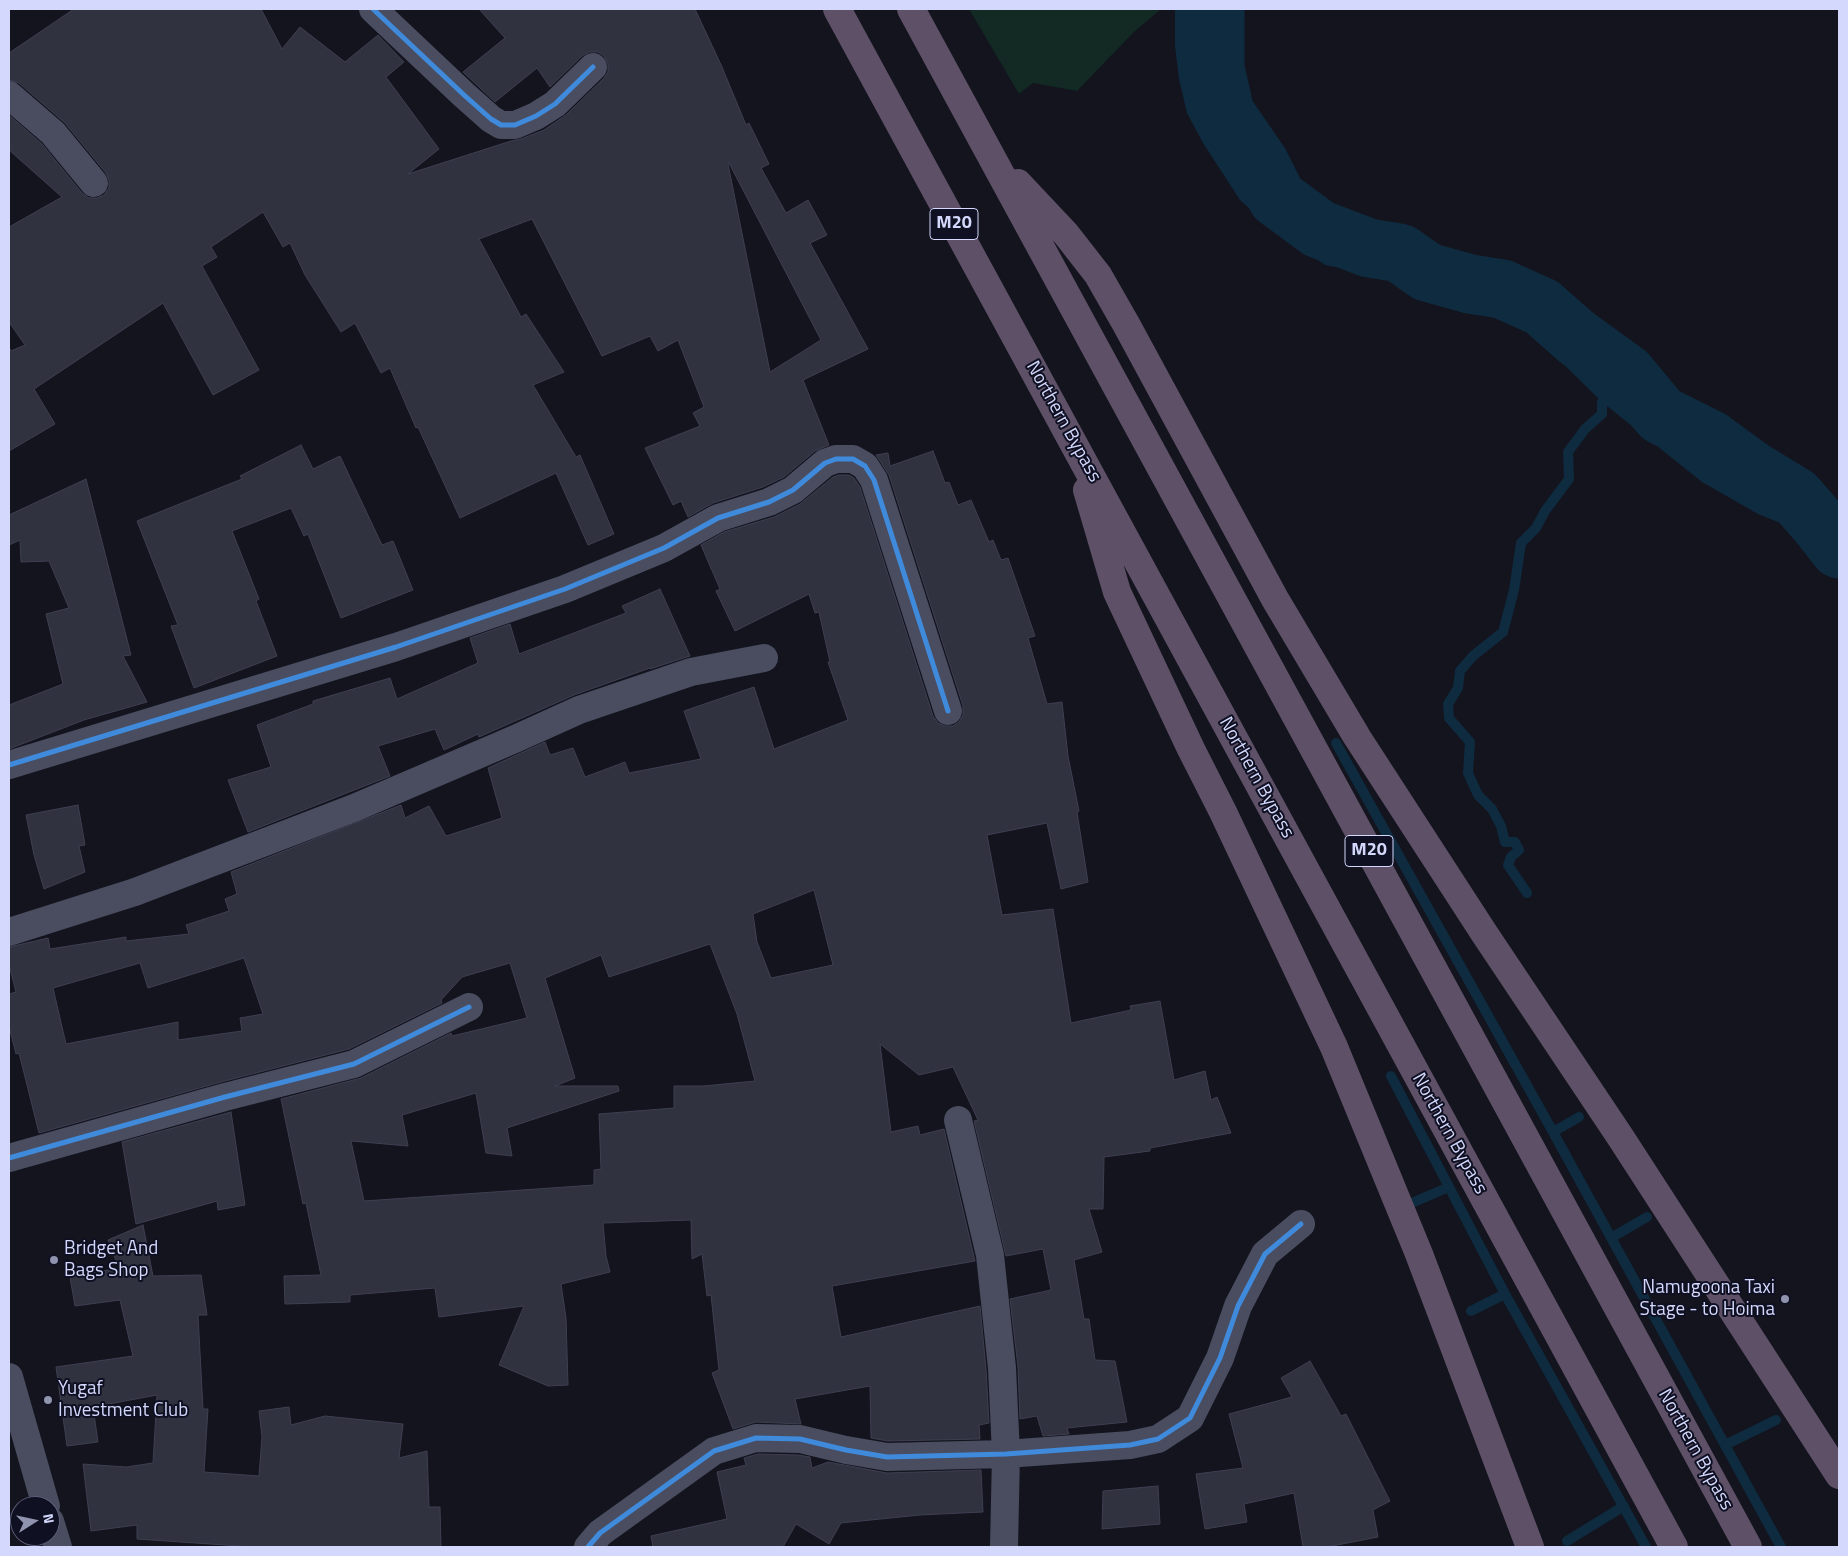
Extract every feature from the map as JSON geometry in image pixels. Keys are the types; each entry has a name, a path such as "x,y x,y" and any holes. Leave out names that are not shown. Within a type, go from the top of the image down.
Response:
{"highway":[{"name":"Northern Bypass","path":"837,9 1674,1547"},
{"name":"Northern Bypass","path":"911,9 1748,1547"},
{"path":"991,155 1066,234 1098,275 1275,598 1357,737 1484,933 1621,1138 1839,1475"},
{"path":"1072,438 1117,592 1334,1048 1419,1254 1530,1547"}],"street":[{"path":"373,9 464,95 491,119 501,125 515,124 536,116 555,104 593,67"},
{"path":"9,94 53,132 94,183"},
{"path":"9,765 396,647 565,589 664,548 718,518 769,502 793,490 825,463 836,459 853,459 864,466 874,480 948,711"},
{"path":"9,932 135,892 327,818 506,743 579,710 690,672 764,658"},
{"path":"9,1158 225,1097 354,1064 470,1007"},
{"path":"958,1120 990,1255 1002,1368 1006,1454 1004,1547"},
{"path":"588,1547 600,1533 714,1452 756,1438 800,1439 887,1457 1006,1454 1130,1445 1158,1439 1190,1418 1220,1358 1238,1306 1265,1254 1302,1224"},
{"path":"9,1377 43,1496"}],"green space":[{"path":"969,9 1161,9 1133,33 1077,91 1033,83 1019,94"}],"water":[{"path":"1175,9 1211,9 1203,31 1199,68 1207,81 1209,100 1217,127 1264,194 1298,218 1324,231 1362,235 1390,253 1452,275 1536,317 1574,344 1617,381 1637,403 1672,413 1691,439 1765,492 1783,512 1811,519 1829,530 1837,546 1758,514 1702,482 1602,402 1543,344 1518,323 1474,304 1427,296 1386,277 1325,265 1277,233 1240,200 1203,143 1187,113 1179,79 1175,46"}],"building":[{"path":"74,9 261,9 282,49 300,27 345,62 378,35 404,62 386,77 439,149 408,174 544,130 566,115 608,72 608,64 604,56 598,52 589,52 582,56 550,87 537,68 495,102 463,72 505,38 479,9 695,9 746,125 749,123 769,164 761,168 786,213 808,200 827,235 810,243 868,349 803,380 829,445 815,451 784,477 763,487 713,503 688,517 681,501 673,505 645,448 700,426 693,413 704,407 678,340 658,351 650,336 602,356 532,219 479,239 521,317 526,314 564,372 533,385 576,457 580,455 614,534 588,545 556,473 460,518 418,427 416,428 390,368 381,373 355,323 341,332 305,275 290,243 283,247 263,212 211,247 217,257 202,266 259,370 213,395 163,303 34,389 55,424 9,451 9,347 11,351 25,345 9,322 9,227 62,197 9,150 9,115 42,144 82,193 89,198 97,198 104,195 109,188 109,180 106,173 65,123 19,83 9,80 9,53","holes":["729,163 821,340 770,372"]},
{"path":"301,445 313,469 340,456 382,545 393,541 413,590 341,618 308,534 304,536 291,508 232,531 259,599 256,601 277,656 194,688 171,626 178,625 137,521 242,479 240,476"},
{"path":"933,451 945,483 949,482 958,505 971,500 989,542 993,540 1001,560 1008,558 1035,636 1028,638 1047,704 1062,702 1068,756 1079,811 1077,812 1088,882 1061,889 1047,823 987,835 1002,915 1053,909 1071,1023 1131,1010 1130,1006 1160,1001 1174,1080 1205,1071 1211,1100 1217,1097 1231,1133 1150,1148 1150,1151 1104,1157 1103,1209 1089,1209 1102,1252 1074,1260 1084,1319 1089,1319 1095,1360 1115,1361 1127,1422 1067,1428 1069,1434 1043,1436 1037,1416 1020,1419 1018,1367 1010,1299 1051,1290 1043,1249 1006,1256 974,1121 978,1120 953,1067 919,1075 880,1044 891,1132 918,1126 920,1135 944,1129 975,1261 832,1286 841,1337 980,1306 989,1423 979,1425 980,1439 888,1441 871,1438 870,1386 795,1399 801,1424 756,1422 733,1429 712,1373 719,1370 711,1295 707,1296 702,1254 692,1259 691,1220 603,1223 606,1256 610,1272 561,1284 566,1318 568,1385 548,1386 499,1365 524,1306 439,1317 435,1288 350,1295 350,1302 285,1304 284,1276 321,1275 306,1203 303,1204 281,1099 361,1078 451,1033 452,1036 527,1018 510,963 462,977 441,1000 442,1003 349,1049 221,1082 39,1133 19,1053 16,1054 9,1026 9,994 16,992 9,965 9,947 48,938 50,949 126,937 126,941 189,934 186,925 229,911 225,899 237,894 231,872 401,805 405,818 429,806 446,836 502,818 488,768 545,742 550,755 573,748 585,777 625,762 629,773 701,759 684,711 754,687 774,749 848,720 828,662 830,662 819,612 815,613 809,594 735,631 716,591 720,589 701,545 724,532 774,517 800,504 833,477 849,475 854,478 860,487 933,716 938,723 945,726 953,726 959,722 963,715 963,706 889,475 876,455 888,453 890,466","holes":["814,890 833,965 771,978 757,942 753,914","710,944 737,1014 755,1081 704,1086 674,1086 674,1108 599,1114 601,1169 594,1170 594,1185 364,1201 351,1141 408,1146 402,1115 476,1093 486,1153 512,1156 507,1128 619,1091 618,1086 555,1086 575,1078 545,978 601,955 609,977","244,958 263,1014 240,1018 242,1031 178,1040 178,1022 66,1044 53,988 140,963 148,988"]},
{"path":"86,479 131,655 123,656 147,702 84,720 9,749 9,705 63,684 46,614 69,608 49,561 21,562 20,540 9,545 9,515"},
{"path":"660,589 690,656 574,695 479,737 478,734 444,750 435,729 378,746 390,776 248,832 228,780 271,767 257,725 313,704 313,701 390,678 397,699 478,663 470,638 510,624 519,654 626,613 622,606"},
{"path":"78,805 85,845 79,846 85,872 44,889 34,855 26,815"},
{"path":"231,1112 245,1205 218,1210 217,1201 136,1224 122,1142"},
{"path":"143,1225 153,1276 201,1275 207,1315 198,1315 203,1409 208,1409 204,1472 259,1476 262,1437 259,1411 289,1407 291,1425 325,1416 403,1424 399,1458 427,1451 429,1507 440,1507 441,1547 254,1547 137,1539 137,1525 91,1531 83,1464 126,1467 153,1463 157,1395 93,1407 98,1442 67,1446 56,1367 133,1356 120,1300 75,1306 70,1277 119,1268 108,1240"},
{"path":"1310,1361 1341,1416 1346,1414 1390,1501 1373,1510 1378,1537 1327,1547 1303,1547 1294,1493 1244,1504 1247,1522 1205,1529 1196,1474 1243,1468 1229,1414 1292,1397 1281,1378"},
{"path":"758,1454 810,1457 812,1468 828,1462 887,1473 981,1470 983,1512 920,1515 841,1523 829,1544 796,1524 783,1547 653,1547 651,1536 727,1519 717,1472 746,1465 744,1458"},
{"path":"1158,1486 1160,1524 1102,1529 1103,1491"}],"waterway":[{"path":"1215,9 1215,68 1225,113 1260,164 1277,198 1319,229 1369,248 1400,253 1427,272 1470,284 1502,289 1542,307 1576,337 1627,374 1661,415 1711,440 1752,470 1796,497 1839,549"},
{"path":"1527,893 1508,865 1511,857 1519,850 1515,842 1505,842 1501,826 1492,809 1478,795 1468,773 1470,742 1449,718 1448,704 1458,688 1460,671 1473,656 1503,632 1514,590 1521,543 1536,528 1545,511 1569,479 1568,452 1585,429 1602,414 1602,402 1627,374"},
{"path":"1336,743 1781,1547"},
{"path":"1391,1076 1505,1294 1646,1547"},
{"path":"1553,1132 1579,1117"},
{"path":"1414,1202 1449,1187"},
{"path":"1611,1238 1647,1217"},
{"path":"1471,1311 1505,1294"},
{"path":"1725,1445 1776,1420"},
{"path":"1567,1541 1624,1506"}],"cycle path":[{"path":"373,9 464,95 491,119 501,125 515,125 536,116 555,104 593,67"},
{"path":"9,765 396,647 565,589 664,548 718,518 769,502 793,490 825,463 836,459 853,459 865,466 874,480 948,711"},
{"path":"9,1158 225,1097 354,1064 469,1007"},
{"path":"588,1547 600,1533 714,1451 756,1438 800,1439 887,1457 1006,1454 1130,1445 1158,1439 1190,1418 1220,1358 1238,1306 1265,1254 1301,1224"}],"place":[{"name":"Bridget And Bags Shop","path":"54,1260"},
{"name":"Namugoona Taxi Stage - to Hoima","path":"1785,1299"},
{"name":"Yugaf Investment Club","path":"48,1400"}]}
